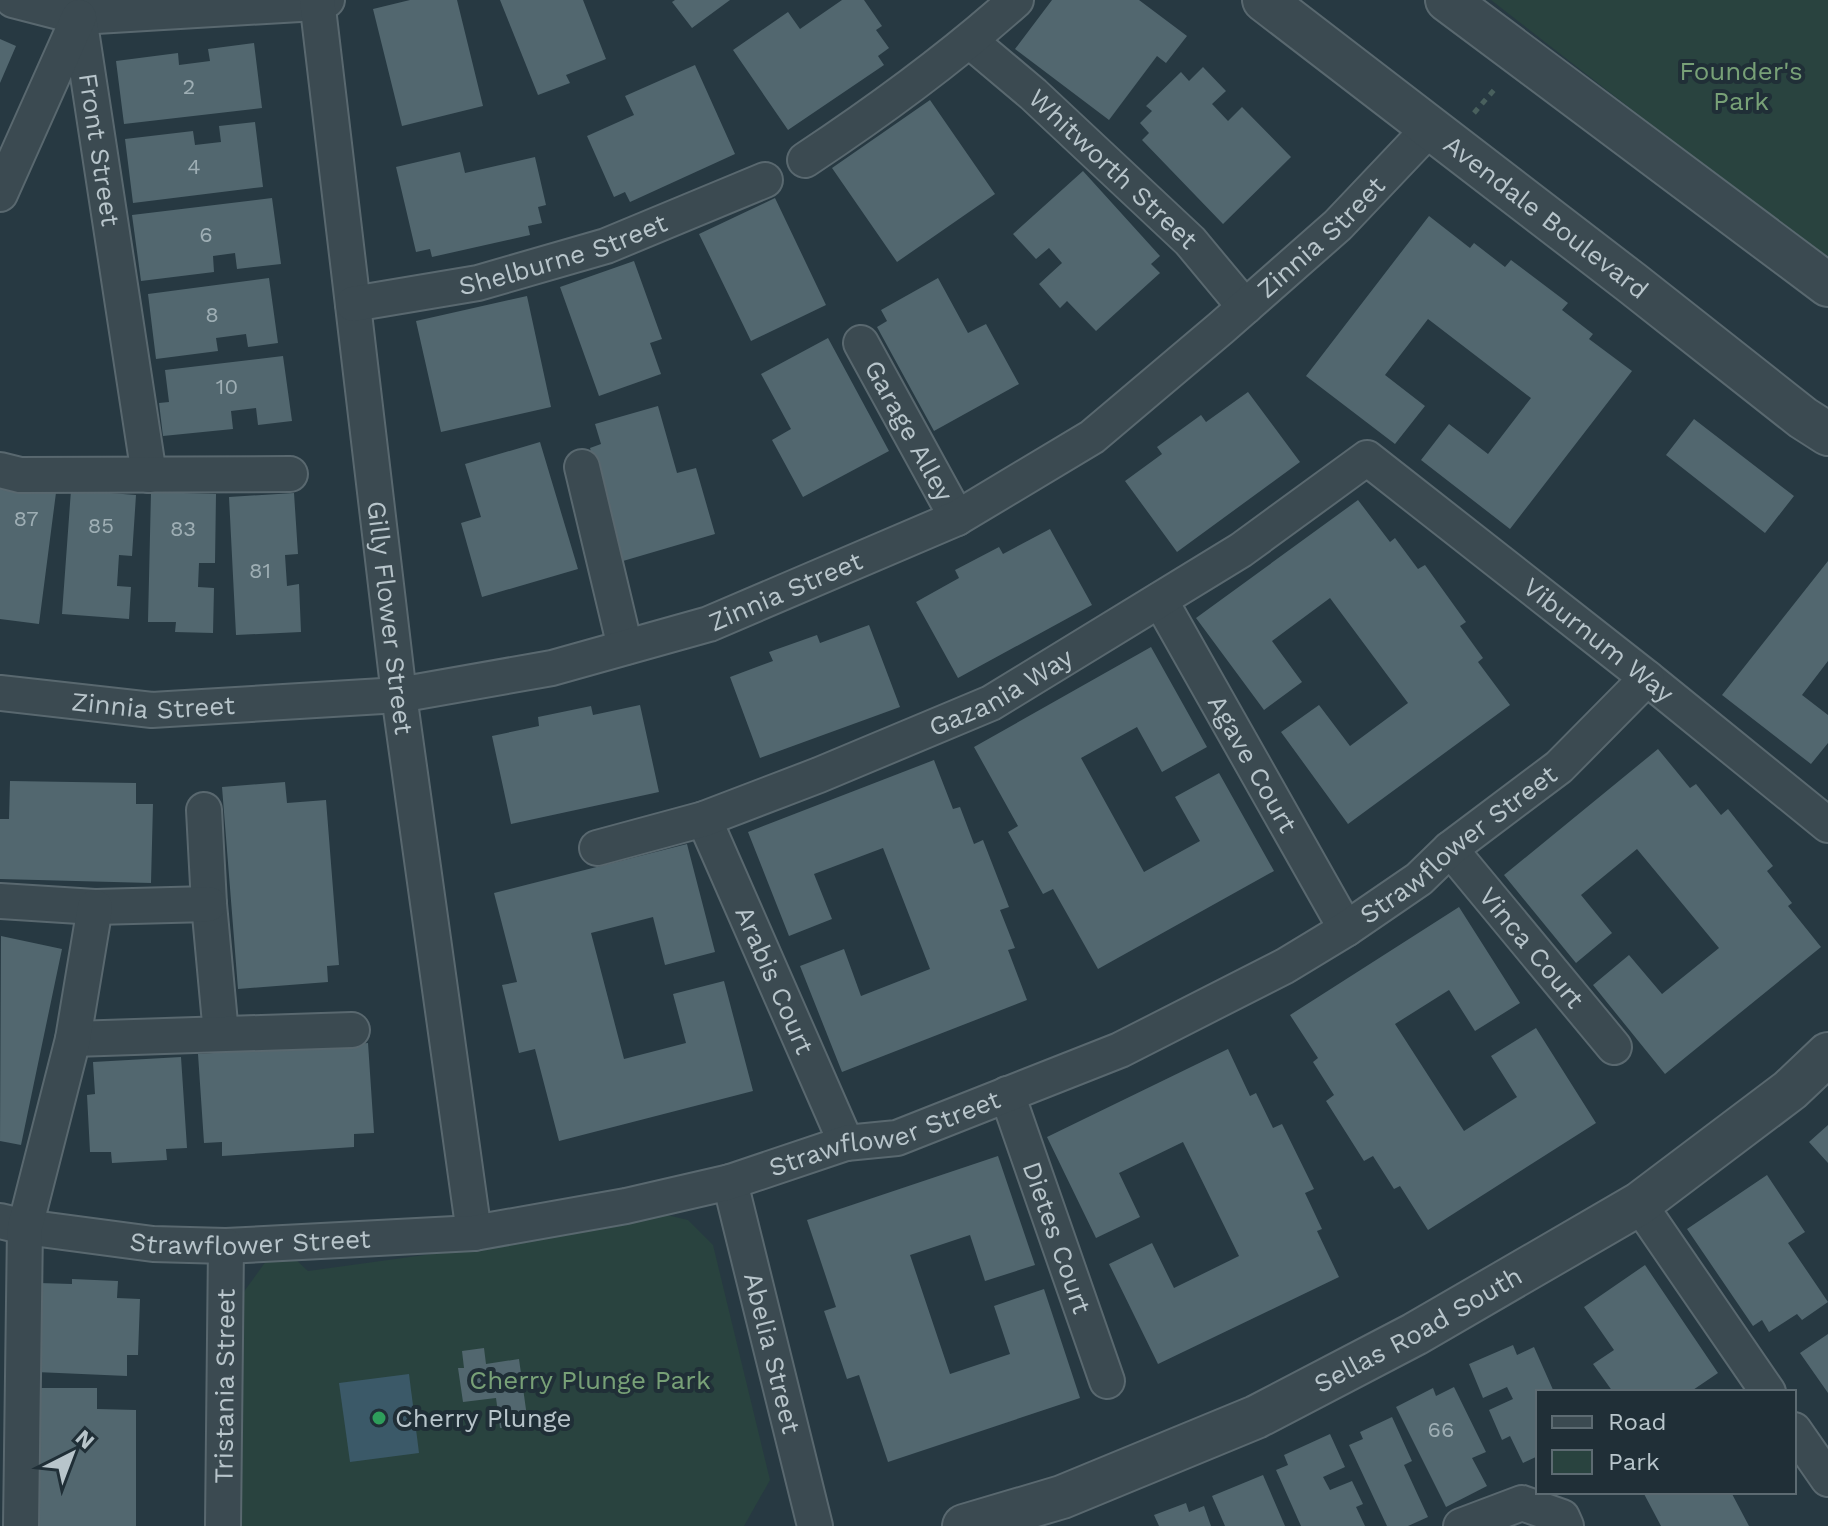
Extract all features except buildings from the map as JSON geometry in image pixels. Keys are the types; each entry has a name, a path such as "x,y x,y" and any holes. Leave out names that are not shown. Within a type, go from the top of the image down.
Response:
{"street":[{"path":"13,0 79,17 320,1"},
{"path":"805,160 869,117 970,41 1016,0"},
{"name":"Avendale Boulevard","path":"1264,0 1449,124 1632,283 1803,418 1828,434"},
{"path":"1447,0 1828,285"},
{"name":"Gilly Flower Street","path":"320,1 399,695 474,1233"},
{"name":"Front Street","path":"0,194 79,17"},
{"name":"Front Street","path":"79,17 149,475"},
{"name":"Whitworth Street","path":"970,41 1033,94 1190,241 1245,307"},
{"name":"Zinnia Street","path":"0,693 152,710 399,695 552,668 709,624 957,518 1092,437 1245,307 1449,124"},
{"name":"Shelburne Street","path":"353,304 478,283 606,246 765,180"},
{"name":"Garage Alley","path":"861,343 957,518"},
{"name":"Gazania Way","path":"597,848 704,819 991,703 1241,550 1367,458"},
{"name":"Viburnum Way","path":"1367,458 1828,825"},
{"path":"582,467 625,647"},
{"path":"0,470 20,475 290,474"},
{"name":"Agave Court","path":"1160,600 1346,929"},
{"name":"Strawflower Street","path":"13,1224 153,1244 226,1246 474,1233 626,1206 730,1182 846,1143 897,1138 1120,1050 1285,966 1346,929 1419,879 1450,849 1559,767 1647,678"},
{"path":"204,810 221,1034"},
{"name":"Arabis Court","path":"704,819 846,1143"},
{"name":"Vinca Court","path":"1450,849 1614,1047"},
{"path":"0,901 95,907 209,904"},
{"path":"21,1526 11,1434 13,1224 73,1039 95,907"},
{"path":"73,1039 352,1030"},
{"name":"Sellas Road South","path":"964,1526 1062,1497 1256,1417 1415,1334 1639,1204 1790,1090 1828,1054"},
{"name":"Dietes Court","path":"1007,1094 1107,1381"},
{"name":"Abelia Street","path":"730,1182 815,1526"},
{"path":"1639,1204 1767,1390"},
{"name":"Tristania Street","path":"223,1526 226,1246"},
{"path":"1796,1433 1828,1479"},
{"path":"1461,1526 1522,1503 1562,1517 1566,1526"}],"path":[{"path":"1449,124 1494,90 1495,77"}],"green space":[{"name":"Founder's Park","path":"1491,0 1828,0 1828,262"},
{"name":"Cherry Plunge Park","path":"654,1212 688,1220 713,1245 770,1480 744,1526 240,1526 243,1293 269,1257 293,1257 308,1271 626,1225"}],"water":[{"name":"Cherry Plunge","path":"409,1374 419,1453 350,1462 339,1383"}],"place":[{"name":"Cherry Plunge","path":"379,1418"}]}
